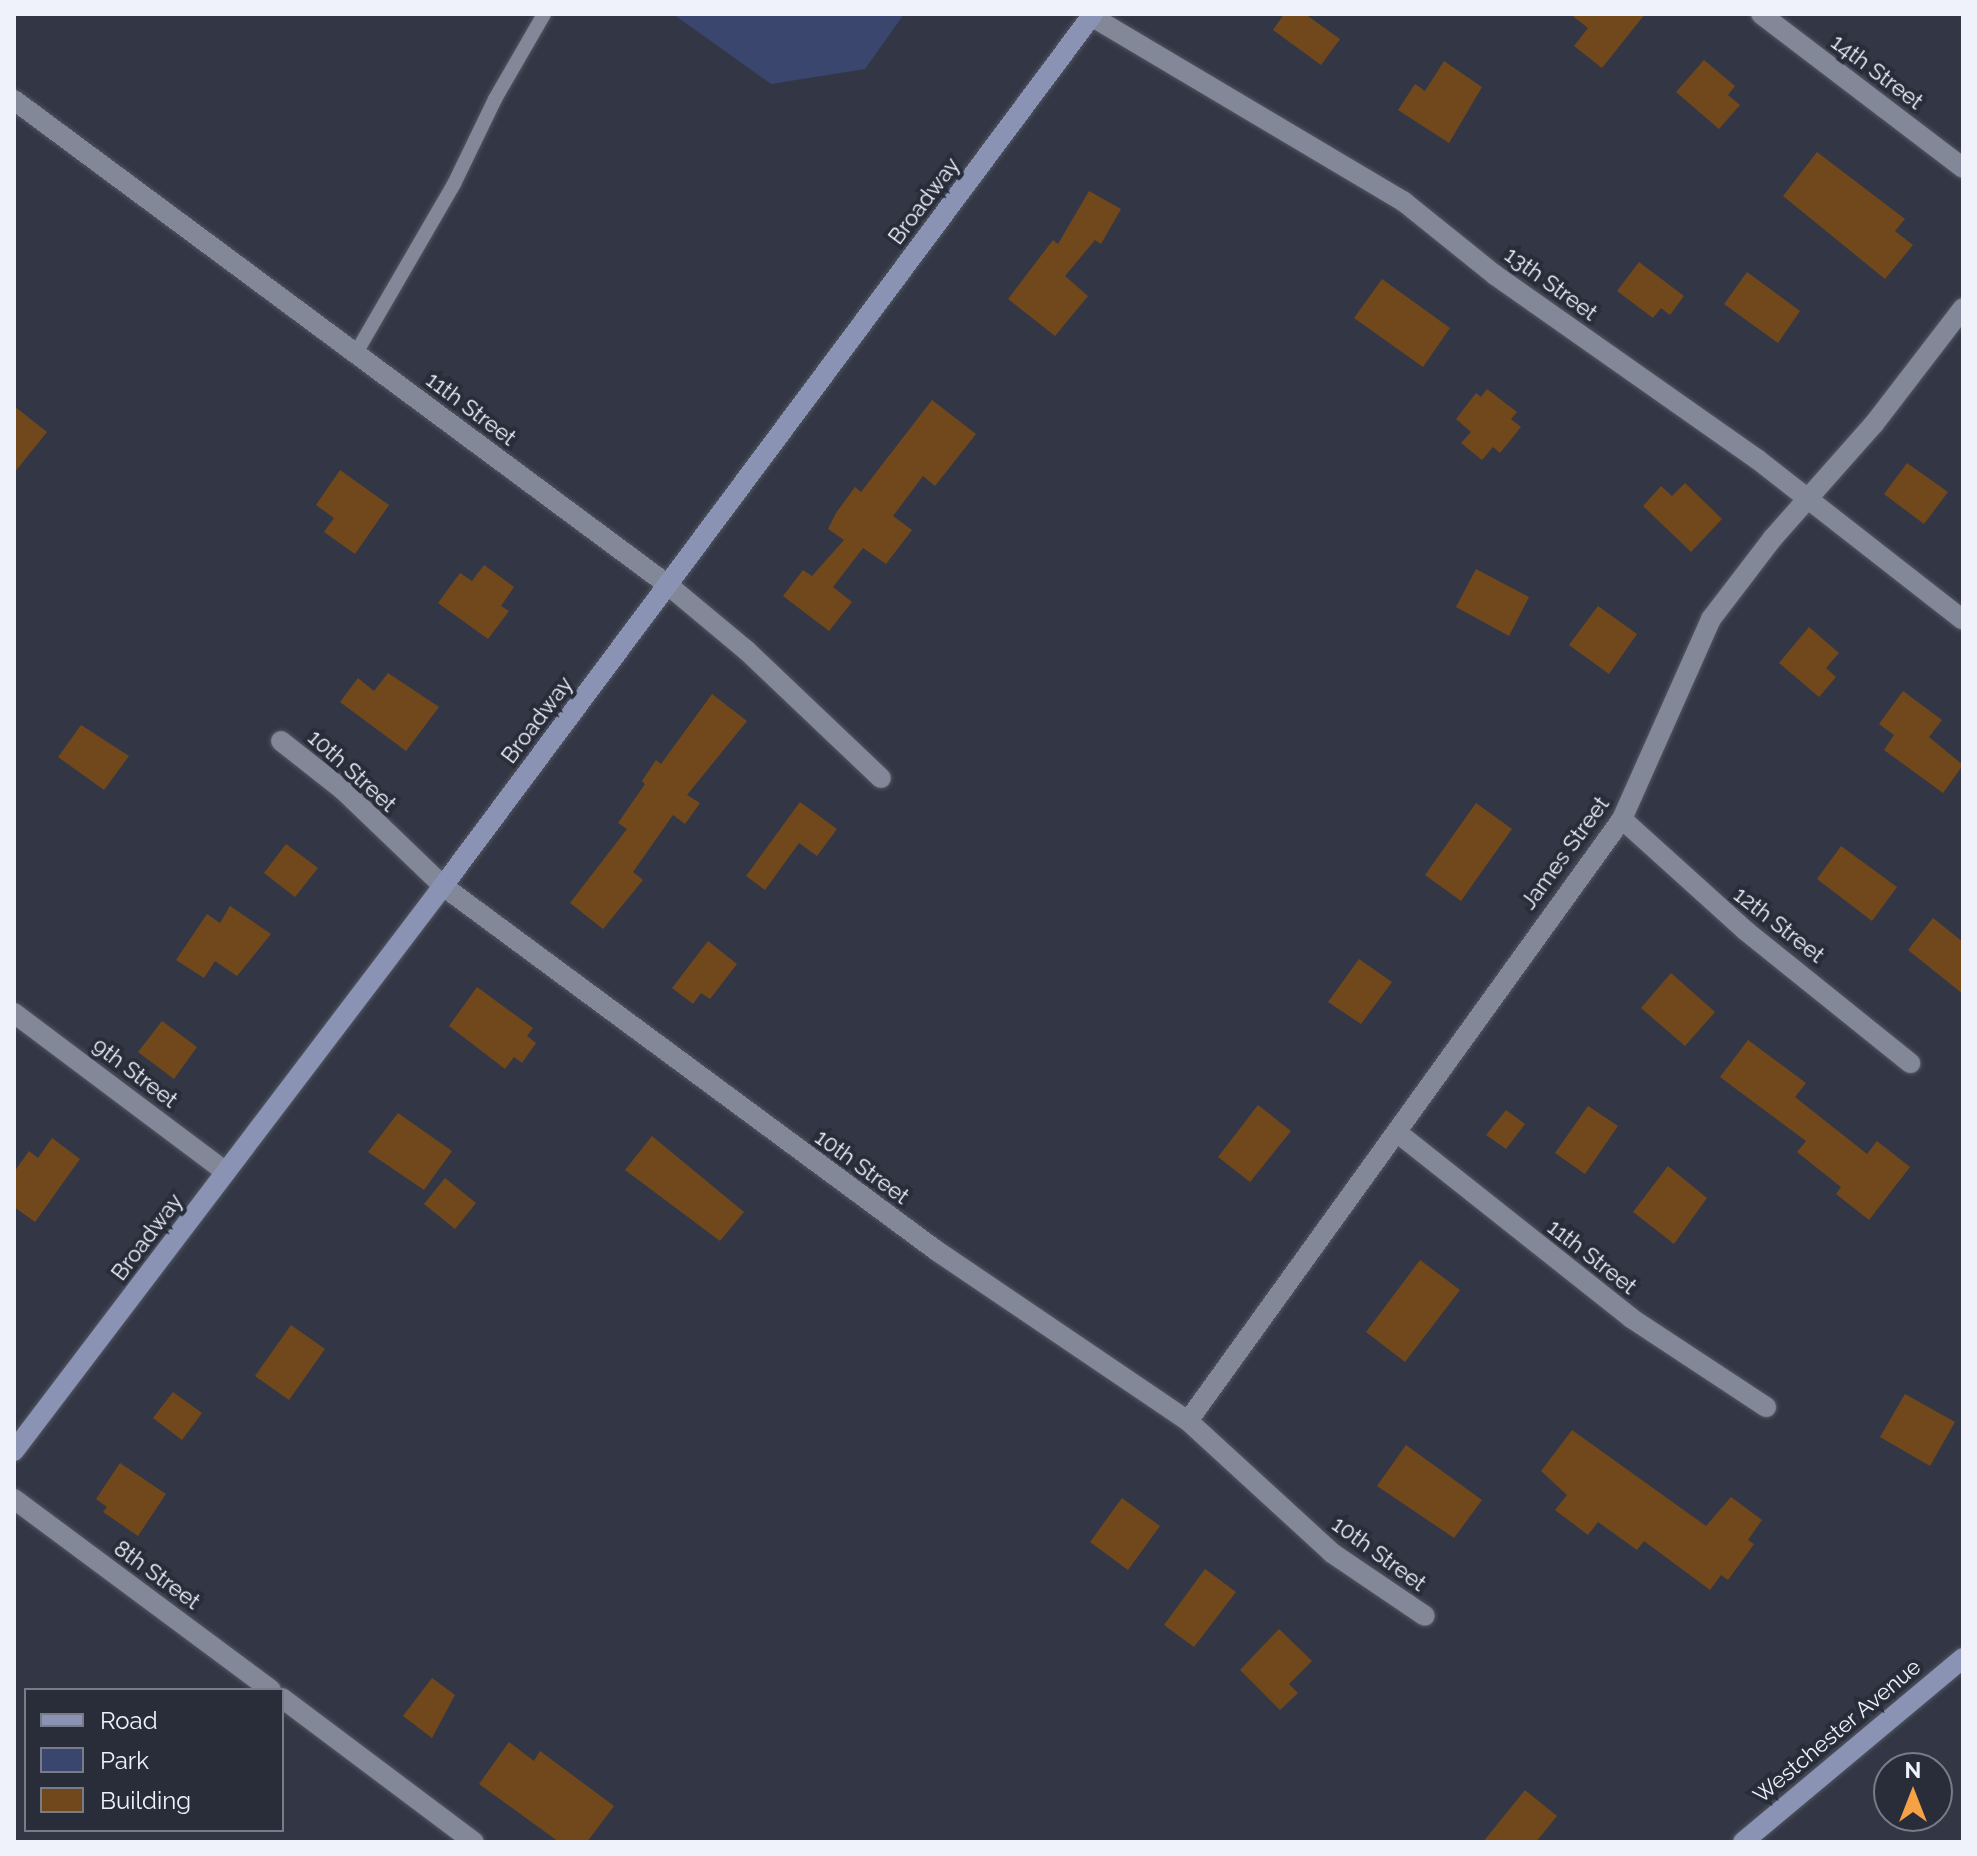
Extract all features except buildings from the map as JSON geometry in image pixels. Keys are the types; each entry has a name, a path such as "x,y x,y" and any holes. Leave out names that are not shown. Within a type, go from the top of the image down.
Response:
{"street":[{"name":"14th Street","path":"1761,14 1963,168"},
{"name":"13th Street","path":"1092,15 1403,201 1495,275 1807,498 1963,620"},
{"name":"Broadway","path":"14,1451 443,886 1092,15"},
{"name":"11th Street","path":"14,100 668,585 758,661 881,778"},
{"name":"James Street","path":"1188,1421 1622,819 1711,619 1807,498 1854,449 1963,308"},
{"name":"10th Street","path":"281,741 343,790 443,886 901,1224 1188,1421 1332,1553 1425,1616"},
{"name":"12th Street","path":"1622,819 1735,923 1910,1063"},
{"name":"9th Street","path":"14,1013 226,1172"},
{"name":"11th Street","path":"1398,1133 1631,1318 1766,1407"},
{"name":"8th Street","path":"14,1499 268,1688"},
{"name":"Westchester Avenue","path":"1743,1842 1963,1658"},
{"path":"284,1700 474,1842"}],"lane":[{"path":"356,353 454,184 495,99 544,14"}],"green space":[{"path":"673,14 904,14 865,69 771,84"}]}
